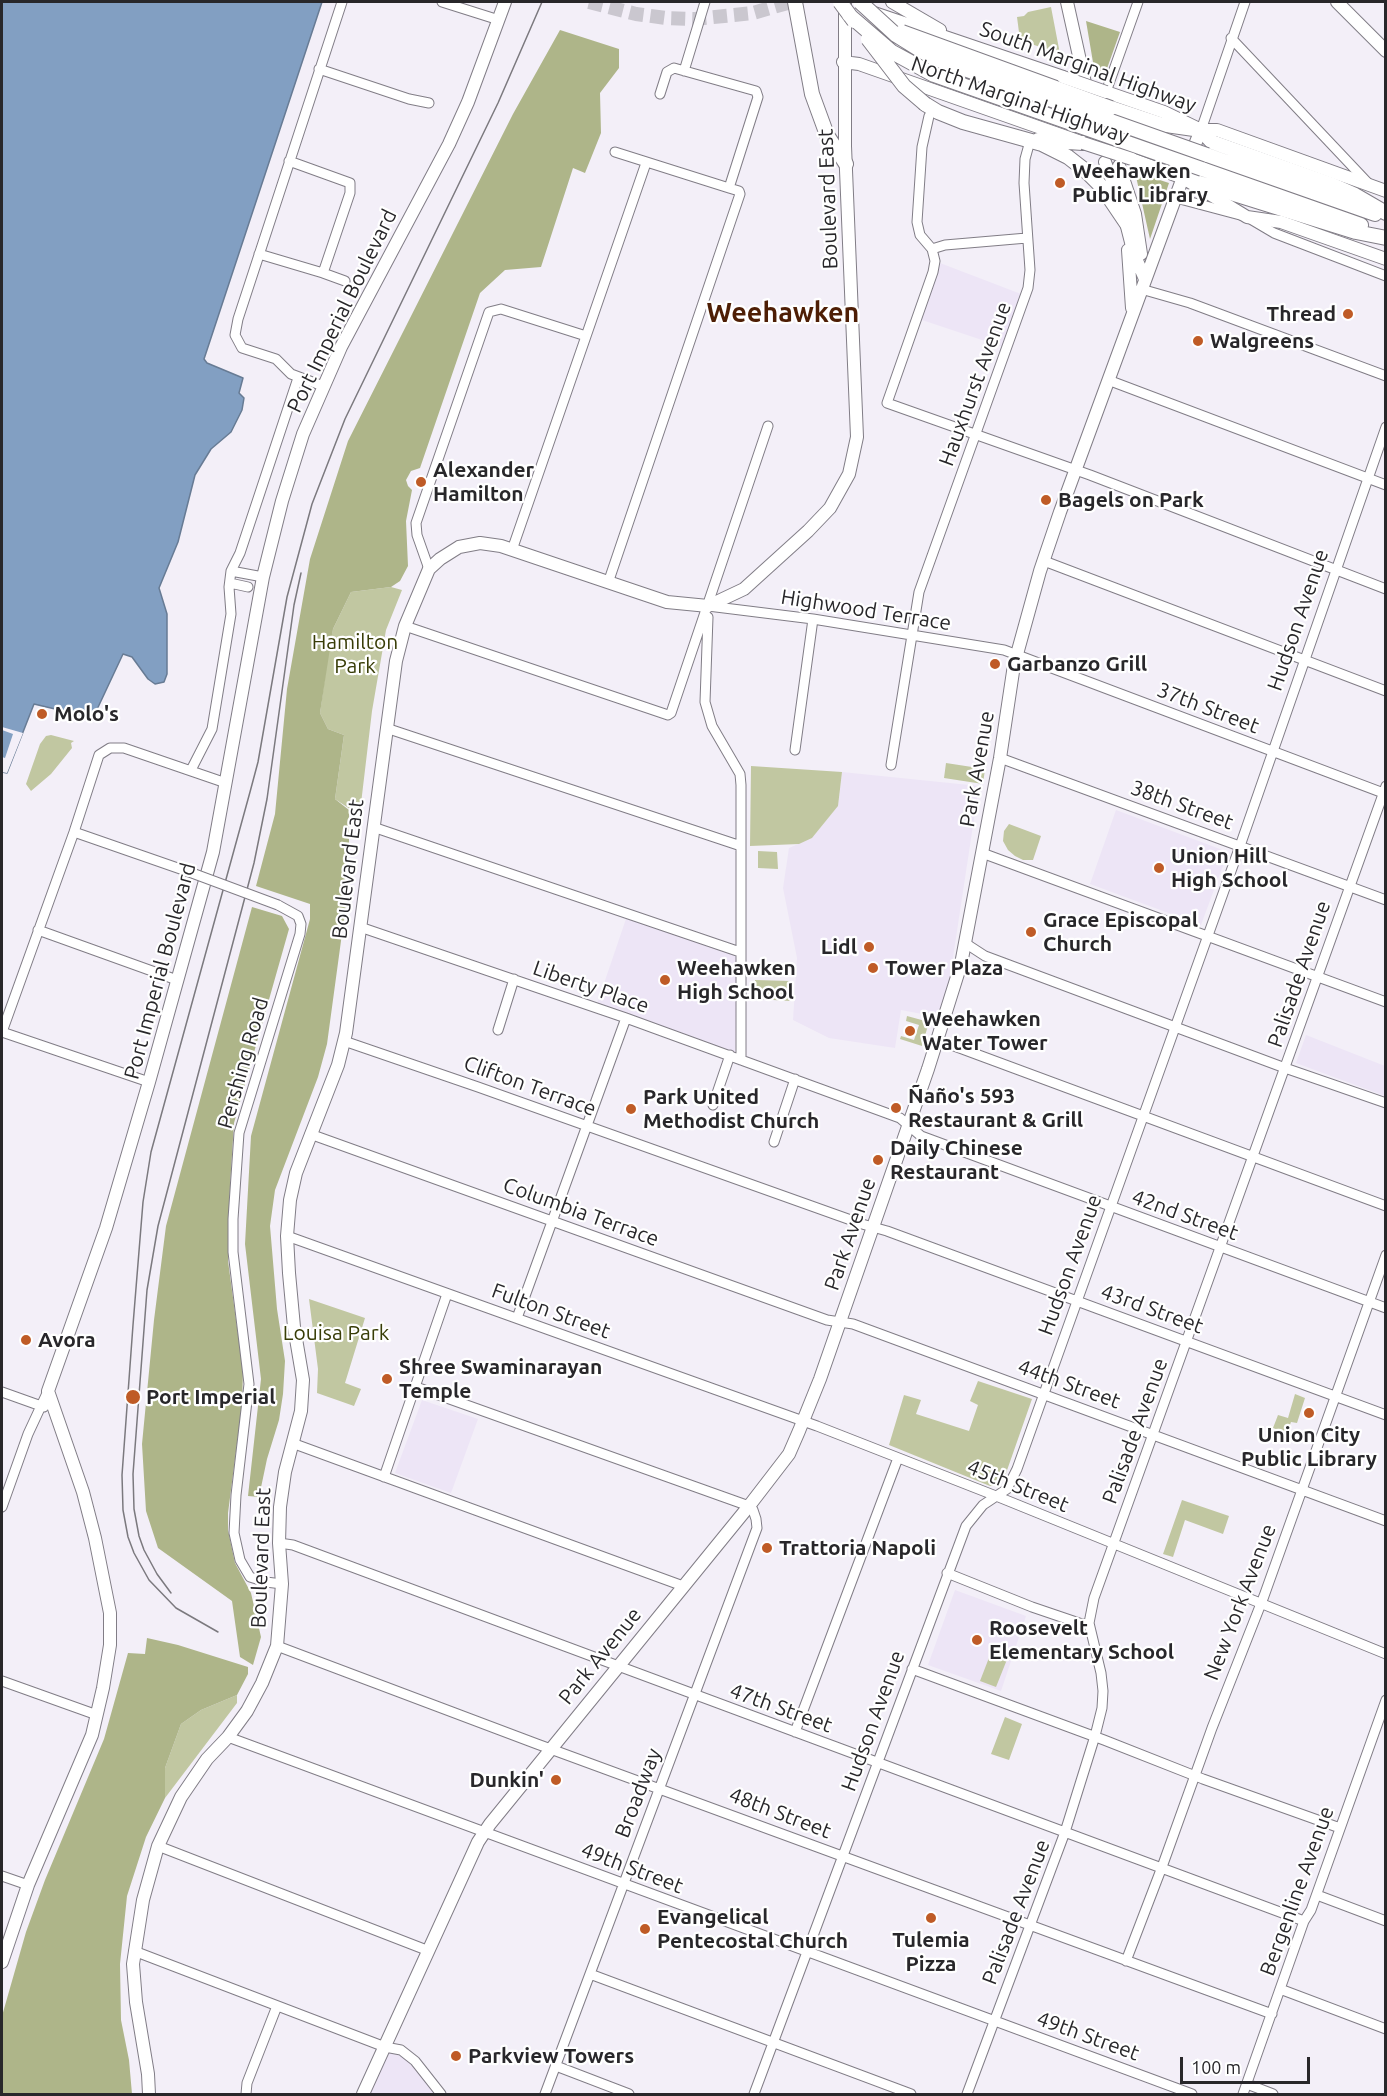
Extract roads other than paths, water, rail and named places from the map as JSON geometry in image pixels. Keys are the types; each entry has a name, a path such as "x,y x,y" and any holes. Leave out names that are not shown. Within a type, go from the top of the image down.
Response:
{"highway":[{"path":"795,2 812,94 827,135 846,164"},
{"path":"860,2 877,20 904,42 943,62 1386,215"},
{"path":"845,5 899,80 927,110 1063,153 1080,165 1102,187 1127,224"},
{"path":"845,5 892,52 933,75 1386,233"},
{"path":"877,20 922,41 1330,184 1355,195 1386,215"},
{"path":"1030,141 1053,140 1083,143"},
{"path":"1184,173 1324,223 1386,238"}],"main road":[{"name":"Port Imperial Boulevard","path":"48,1390 103,1239 213,852 263,577 282,501 303,434 341,347 449,144 468,102 505,2"},
{"path":"892,2 959,41"},
{"path":"1066,2 1080,69 1098,124"},
{"path":"1337,2 1386,51"},
{"name":"Boulevard East","path":"708,606 744,589 820,520 838,496 853,461 857,437 843,62 845,5"},
{"name":"South Marginal Highway","path":"845,5 959,41 1164,112 1198,136 1217,130 1386,191"},
{"name":"North Marginal Highway","path":"843,62 859,64 1083,143 1184,173 1247,217"},
{"path":"1105,162 1127,224 1143,284"},
{"path":"1119,166 1137,223 1143,284"},
{"name":"Park Avenue","path":"363,2094 478,1842 550,1748 789,1454 840,1322 938,1040 961,964 1017,654 1029,609 1060,512 1184,173"},
{"path":"1247,217 1281,222 1386,259"},
{"path":"1127,224 1132,312"},
{"path":"429,569 440,559 459,548 480,543 512,550 667,602 708,606"},
{"name":"Boulevard East","path":"149,2094 133,1964 143,1900 158,1846 181,1797 207,1759 228,1737 247,1711 262,1683 277,1646 282,1584 279,1543 282,1496 292,1443 301,1411 303,1380 294,1327 287,1236 290,1200 296,1173 338,1065 344,1041 396,661 405,626 429,569"},
{"path":"2,1962 28,1885 92,1736 110,1645 110,1613 95,1538 83,1492 48,1390"}],"street":[{"path":"323,386 291,374 276,359 242,348 235,335 237,319 342,2"},
{"path":"442,2 499,20"},
{"path":"684,71 705,2"},
{"path":"1106,92 1138,2"},
{"path":"1198,136 1245,2"},
{"path":"1231,38 1370,185"},
{"path":"660,94 669,69 674,68 756,91 758,97 729,188"},
{"path":"319,69 409,99 429,103"},
{"path":"927,110 917,222 920,235 932,249 935,261 887,403 1076,471 1386,589"},
{"name":"Hauxhurst Avenue","path":"891,765 920,592 1027,294 1030,270 1024,183 1030,141"},
{"path":"608,583 740,194 739,191 615,152"},
{"path":"289,161 350,183 350,193 323,273"},
{"path":"512,550 646,163"},
{"path":"1176,198 1247,217 1274,233 1386,276"},
{"path":"932,249 945,245 1027,238"},
{"path":"259,254 345,281"},
{"path":"1143,284 1386,376"},
{"path":"429,569 417,535 416,522 489,312 501,309 586,336"},
{"path":"191,770 212,729 231,614 231,571 240,553 298,378"},
{"path":"1108,380 1386,485"},
{"path":"405,626 668,715 671,713 768,426"},
{"name":"Hudson Avenue","path":"754,2094 966,1526 983,1505 1007,1490 1017,1468 1240,846 1386,426"},
{"path":"1044,561 1386,691"},
{"path":"231,571 263,577"},
{"path":"230,583 248,587"},
{"path":"708,606 705,702 712,726 740,774 741,785 741,1060"},
{"name":"Highwood Terrace","path":"708,606 813,619 1017,654"},
{"path":"795,750 813,619"},
{"name":"37th Street","path":"1017,654 1272,752 1385,791"},
{"path":"386,728 741,846"},
{"path":"149,1082 2,1032 74,832 99,755 110,747 124,748 226,783"},
{"name":"38th Street","path":"1000,758 1386,900"},
{"name":"Palisade Avenue","path":"967,2094 1065,1832 1095,1737 1102,1708 1102,1691 1101,1673 1089,1623 1094,1598 1385,791"},
{"path":"373,827 740,952"},
{"name":"Pershing Road","path":"74,832 278,905 298,916 302,924 239,1133 233,1219 233,1252 249,1384 236,1495 234,1533 240,1560 250,1577 282,1584"},
{"path":"982,853 1386,1002"},
{"name":"Liberty Place","path":"360,927 730,1055 900,1118 908,1126"},
{"path":"38,930 177,980"},
{"path":"964,943 985,956 1285,1068 1386,1102"},
{"path":"498,1030 514,979"},
{"path":"517,1318 626,1018"},
{"path":"938,1040 1386,1206"},
{"name":"Clifton Terrace","path":"344,1041 873,1226"},
{"path":"713,1105 730,1055"},
{"path":"774,1142 795,1079"},
{"name":"42nd Street","path":"908,1126 921,1136 1386,1308"},
{"name":"Columbia Terrace","path":"310,1134 827,1320 840,1322"},
{"name":"43rd Street","path":"873,1226 1386,1414"},
{"name":"Fulton Street","path":"287,1236 803,1421"},
{"name":"New York Avenue","path":"1126,1961 1261,1602 1386,1255"},
{"path":"384,1477 447,1294"},
{"name":"44th Street","path":"840,1322 853,1324 1386,1521"},
{"path":"416,1387 749,1506"},
{"path":"2,1507 28,1434 48,1390"},
{"path":"2,1392 54,1411"},
{"name":"45th Street","path":"803,1421 996,1496 1386,1654"},
{"path":"292,1443 682,1586"},
{"path":"795,1732 898,1458"},
{"name":"Broadway","path":"545,2094 757,1528 755,1514 749,1506"},
{"name":"47th Street","path":"279,1543 304,1549 1304,1921"},
{"path":"947,1573 1062,1617 1082,1624 1089,1623"},
{"name":"48th Street","path":"277,1646 1272,2014"},
{"path":"912,1669 1340,1828"},
{"path":"2,1681 97,1715"},
{"name":"Bergenline Avenue","path":"1243,2094 1386,1700"},
{"name":"49th Street","path":"228,1737 1192,2094"},
{"path":"158,1846 429,1950"},
{"path":"2,1876 28,1885"},
{"path":"1317,1895 1386,1921"},
{"path":"134,1951 386,2047 401,2050 415,2061 441,2094"},
{"path":"590,1974 911,2094"},
{"path":"1280,1989 1386,2029"},
{"path":"246,2094 247,2083 277,2006"},
{"path":"556,2066 629,2094"},
{"path":"1247,2084 1273,2094"}],"water":[{"path":"2,2 322,2 204,359 207,363 243,378 239,393 244,398 242,410 231,432 211,449 195,475 178,542 159,588 167,614 167,674 164,682 155,684 148,679 132,657 123,654 93,718 34,704 7,773 2,772"}],"tunnel":[{"path":"589,2 636,14 695,19 753,13 791,2"}],"tram line":[{"path":"218,1632 176,1608 149,1580 128,1537 123,1510 122,1475 133,1325 143,1202 151,1152 258,762 287,597 312,504 345,419 498,103 542,2"},
{"path":"171,1593 144,1550 134,1509 133,1474 147,1290 158,1226 254,863 267,799 294,605 301,573"}],"place":[{"name":"Weehawken Public Library","path":"1060,183"},
{"name":"Thread","path":"1348,314"},
{"name":"Walgreens","path":"1198,341"},
{"name":"Alexander Hamilton","path":"421,482"},
{"name":"Bagels on Park","path":"1046,500"},
{"name":"Garbanzo Grill","path":"995,664"},
{"name":"Molo's","path":"42,714"},
{"name":"Union Hill High School","path":"1159,868"},
{"name":"Grace Episcopal Church","path":"1031,932"},
{"name":"Lidl","path":"869,947"},
{"name":"Tower Plaza","path":"873,968"},
{"name":"Weehawken High School","path":"665,980"},
{"name":"Weehawken Water Tower","path":"910,1031"},
{"name":"Ñaño's 593 Restaurant & Grill","path":"896,1108"},
{"name":"Park United Methodist Church","path":"631,1109"},
{"name":"Daily Chinese Restaurant","path":"878,1160"},
{"name":"Avora","path":"26,1340"},
{"name":"Shree Swaminarayan Temple","path":"387,1379"},
{"name":"Port Imperial","path":"133,1397"},
{"name":"Union City Public Library","path":"1309,1413"},
{"name":"Trattoria Napoli","path":"767,1548"},
{"name":"Roosevelt Elementary School","path":"977,1640"},
{"name":"Dunkin'","path":"556,1780"},
{"name":"Tulemia Pizza","path":"931,1918"},
{"name":"Evangelical Pentecostal Church","path":"645,1929"},
{"name":"Parkview Towers","path":"456,2056"}],"district":[{"name":"Weehawken","path":"783,313"}],"park label":[{"name":"Hamilton Park","path":"355,654"},
{"name":"Louisa Park","path":"336,1333"}]}
